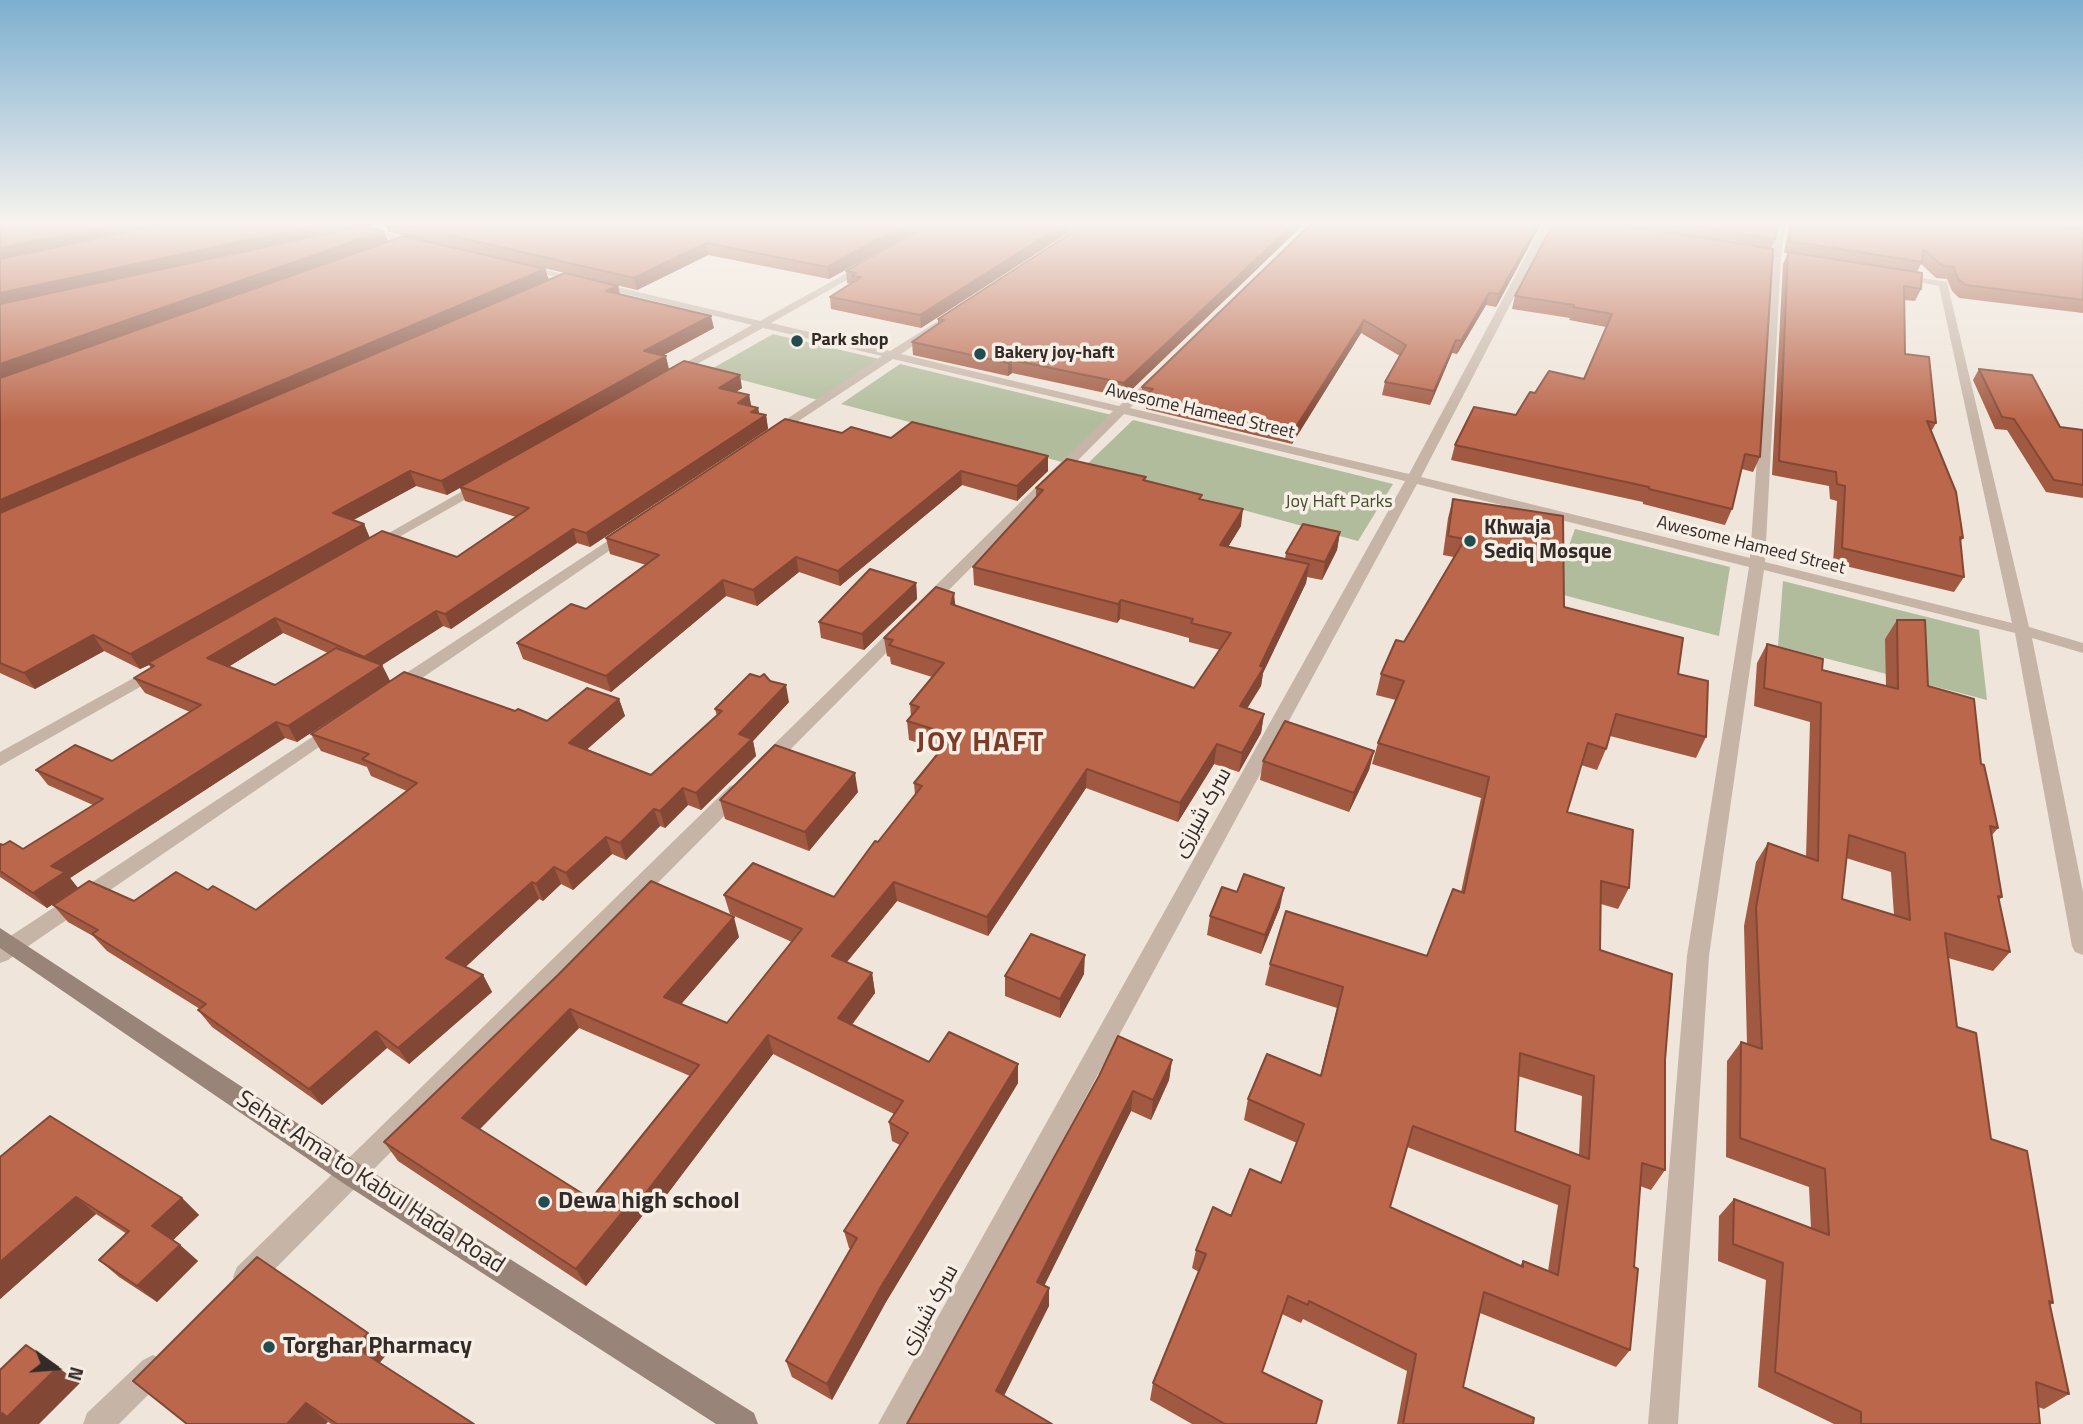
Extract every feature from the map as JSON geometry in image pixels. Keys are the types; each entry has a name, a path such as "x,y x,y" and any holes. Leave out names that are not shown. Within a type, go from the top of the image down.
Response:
{"main road":[{"name":"Sehat Ama to Kabul Hada Road","path":"4,945 352,1174 743,1424"}],"street":[{"name":"Awesome Hameed Street","path":"611,288 1413,479 2022,630 2083,648"},
{"path":"663,380 825,288"},
{"name":"سرک شیرزی","path":"893,1424 1413,479 1514,288"},
{"path":"1663,1424 1698,956 1757,566 1774,288"},
{"path":"1944,288 2022,630 2083,946"},
{"path":"762,441 960,311"},
{"path":"235,1289 1169,364"},
{"path":"361,553 494,477"},
{"path":"382,697 636,526"},
{"path":"0,760 169,663"},
{"path":"4,945 347,720"},
{"path":"98,1424 166,1357"}],"green space":[{"path":"773,334 879,359 818,400 708,371"},
{"path":"900,364 1116,416 1066,463 841,404"},
{"name":"Joy Haft Parks","path":"1133,420 1393,484 1358,541 1084,467"},
{"path":"1575,529 1730,567 1719,636 1552,592"},
{"path":"1783,581 1979,630 1987,700 1778,646"}],"building":[{"path":"0,288 21,288 0,293"},
{"path":"72,288 218,288 0,364 0,304"},
{"path":"255,288 499,288 0,500 0,378"},
{"path":"529,288 612,288 606,291 711,316 644,351 666,356 441,481 410,471 333,513 364,524 130,654 93,635 24,673 0,663 0,513"},
{"path":"843,288 962,288 920,315 830,297"},
{"path":"985,288 1225,288 1124,383 1012,360 1008,363 912,342 944,320 938,319"},
{"path":"1244,288 1502,288 1499,294 1489,293 1461,341 1456,340 1434,391 1385,382 1406,345 1364,320 1294,430 1147,395 1153,389 1142,387"},
{"path":"1519,288 1771,288 1760,457 1745,454 1732,509 1649,487 1455,445 1474,407 1516,415 1530,392 1535,393 1549,371 1584,379 1612,314 1515,296"},
{"path":"1786,288 1904,288 1905,354 1929,357 1936,423 1927,421 1956,492 1963,538 1960,537 1964,577 1842,548 1845,486 1837,484 1836,472 1779,461"},
{"path":"1993,288 2083,288 2083,300"},
{"path":"684,361 740,375 719,388 749,395 738,403 758,408 751,412 766,415 586,533 573,529 445,614 436,611 364,657 275,618 207,658 275,685 336,648 382,665 288,726 276,722 51,866 65,872 33,893 0,871 0,844 10,841 23,849 103,799 36,770 75,745 112,761 201,705 134,678 154,666 148,663 382,531 457,557 529,508 460,487"},
{"path":"1979,369 2032,375 2060,427 2083,430 2083,485 2054,480 2014,419 2002,417"},
{"path":"785,419 842,433 851,427 891,438 912,422 1048,456 1017,486 961,471 838,571 796,557 753,590 723,580 606,676 517,643 571,604 586,609 659,555 606,538"},
{"path":"1067,459 1146,477 1143,480 1202,495 1199,499 1243,509 1220,545 1309,564 1260,666 1264,667 1240,706 1264,714 1242,753 1217,744 1180,803 1087,769 987,917 894,882 832,956 872,973 838,1018 929,1062 949,1032 1018,1064 882,1285 827,1384 786,1361 857,1238 844,1231 908,1133 889,1122 903,1101 768,1035 644,1195 639,1192 576,1269 384,1142 558,975 651,881 734,917 664,997 727,1023 802,929 724,895 753,863 834,897 875,841 878,842 922,786 914,783 953,735 907,721 919,707 910,704 944,663 889,645 893,640 884,638 936,587 954,593 951,604 1194,688 1231,633 1191,623 1193,619 1121,600 1118,604 973,567 1043,490 1036,488","holes":["570,1009 699,1065 591,1199 462,1118"]},
{"path":"1453,499 1563,516 1564,607 1683,638 1678,674 1708,681 1706,737 1616,714 1606,749 1588,743 1567,812 1633,830 1629,888 1601,881 1600,950 1672,974 1665,1060 1665,1170 1642,1163 1634,1267 1638,1269 1630,1350 1484,1292 1463,1387 1534,1418 1533,1424 1403,1424 1416,1354 1309,1301 1308,1305 1288,1296 1262,1372 1322,1401 1316,1424 1225,1424 1153,1383 1206,1254 1196,1250 1213,1207 1231,1216 1250,1169 1281,1183 1304,1124 1248,1099 1267,1054 1321,1076 1343,987 1270,964 1286,911 1427,956 1453,889 1464,893 1489,777 1378,743 1404,681 1381,674 1396,640 1404,642 1465,539 1448,536","holes":["1520,1053 1594,1076 1589,1159 1515,1131","1413,1126 1570,1186 1558,1275 1523,1261 1523,1267 1390,1207"]},
{"path":"1303,524 1340,532 1325,562 1286,553"},
{"path":"870,569 916,583 862,634 819,622"},
{"path":"1897,620 1925,620 1928,686 1974,699 1981,764 1984,765 1998,828 1990,826 2002,897 1998,896 2010,952 1945,933 1957,1027 1976,1033 1991,1139 2027,1151 2053,1303 2049,1301 2069,1394 2036,1382 2040,1424 1861,1424 1861,1412 1775,1372 1783,1263 1733,1244 1734,1199 1829,1235 1825,1169 1740,1138 1741,1042 1762,1049 1756,907 1768,843 1818,861 1821,703 1764,688 1767,644 1823,659 1822,670 1898,689","holes":["1849,835 1905,853 1910,920 1842,899"]},
{"path":"404,672 547,721 587,688 619,699 569,743 651,775 722,711 715,709 750,674 760,677 764,674 770,681 786,685 739,734 752,739 696,793 683,788 660,811 654,809 620,843 606,837 566,873 554,867 536,884 532,882 446,958 483,975 398,1048 376,1031 309,1089 198,1010 206,1004 92,934 98,930 53,905 89,881 134,901 176,872 208,890 213,886 256,910 417,783 362,759 369,754 311,734"},
{"path":"1285,721 1374,751 1354,793 1263,761"},
{"path":"775,745 855,773 805,832 720,800"},
{"path":"1244,874 1284,888 1265,935 1210,916 1222,887 1237,892"},
{"path":"1031,934 1085,955 1060,999 1005,976"},
{"path":"1118,1036 1172,1060 1153,1100 1133,1091 1037,1282 1049,1288 996,1391 1052,1424 907,1424 1099,1076"},
{"path":"50,1116 182,1198 152,1226 180,1245 137,1286 99,1260 129,1231 76,1197 0,1262 0,1157"},
{"path":"257,1257 368,1333 355,1347 474,1424 337,1424 306,1403 287,1424 187,1424 133,1381"},
{"path":"26,1345 58,1367 7,1417 2,1413 0,1415 0,1370"}],"place":[{"name":"Park shop","path":"797,341"},
{"name":"Bakery joy-haft","path":"980,354"},
{"name":"Khwaja Sediq Mosque","path":"1470,541"},
{"name":"Dewa high school","path":"544,1202"},
{"name":"Torghar Pharmacy","path":"269,1347"}],"district":[{"name":"JOY HAFT","path":"981,744"}]}
